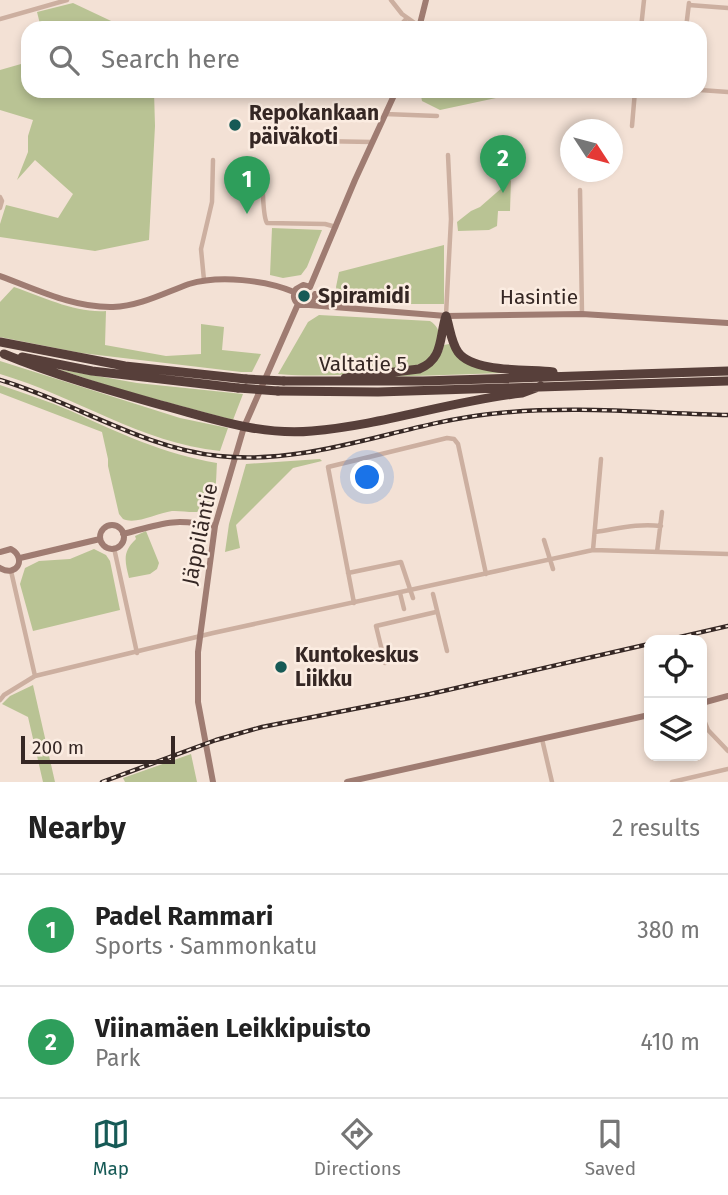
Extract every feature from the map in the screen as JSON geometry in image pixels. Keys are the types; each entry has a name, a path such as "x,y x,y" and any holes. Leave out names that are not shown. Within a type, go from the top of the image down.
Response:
{"highway":[{"path":"446,316 456,348 470,362 498,368 586,375"},
{"path":"322,382 419,369 430,364 439,350 446,316"},
{"name":"Valtatie 5","path":"0,342 125,366 284,381 423,381 728,371"},
{"path":"2,353 33,366 126,395 244,427 285,432 333,428 522,393 541,386"},
{"name":"Valtatie 5","path":"2,353 92,371 278,391 378,393 728,381"}],"main road":[{"path":"421,21 426,0"},
{"path":"310,287 393,98"},
{"path":"0,276 70,301 106,307 140,303 205,280 221,278 294,292"},
{"path":"300,286 310,287 315,294 314,300 309,305 298,304 294,299 294,292 300,286"},
{"name":"Hasintie","path":"315,294 351,307"},
{"name":"Jäppiläntie","path":"213,782 198,702 199,637 215,526 244,427 298,304"},
{"name":"Hasintie","path":"309,305 446,316 582,314 728,323"},
{"path":"123,534 167,521 215,526"},
{"path":"109,525 116,526 123,534 122,541 114,548 107,548 100,539 101,532 109,525"},
{"path":"20,558 100,539"},
{"path":"0,552 11,549 18,553 20,558 19,565 11,572 0,568"},
{"path":"707,702 728,696"},
{"path":"347,782 388,776 644,716"}],"street":[{"path":"0,19 67,0"},
{"path":"391,0 411,21"},
{"path":"642,21 644,0"},
{"path":"687,21 689,3 728,8"},
{"path":"404,21 407,18"},
{"path":"707,90 728,92"},
{"path":"632,126 634,98"},
{"path":"385,114 437,116"},
{"path":"262,140 372,142"},
{"path":"446,316 452,219 448,155"},
{"path":"205,280 201,249 212,202 213,160"},
{"path":"261,175 265,222 325,224 335,227"},
{"path":"580,190 582,314"},
{"path":"0,208 1,198"},
{"path":"354,603 328,467 447,439 454,439 458,444 486,574"},
{"path":"593,550 601,459"},
{"path":"657,552 662,512"},
{"path":"595,532 647,524 660,526"},
{"path":"544,540 553,569"},
{"path":"114,548 137,653"},
{"path":"0,700 35,676 593,550 728,554"},
{"path":"348,573 401,562 413,598"},
{"path":"11,572 35,676"},
{"path":"400,593 404,609"},
{"path":"433,594 447,651"},
{"path":"385,663 376,626 436,612"},
{"path":"707,728 728,751"},
{"path":"542,738 552,782"},
{"path":"672,782 728,769"}],"green space":[{"path":"73,3 111,21 39,21 37,12"},
{"path":"21,64 21,98 154,98 149,240 95,251 0,237 0,224 6,205 58,218 73,194 35,160 17,180 28,152 28,136 33,120 0,110 0,70"},
{"path":"421,98 496,98 440,110 422,101"},
{"path":"511,180 510,211 498,211 497,226 489,230 458,231 457,222 480,207"},
{"path":"272,228 322,230 301,275 283,278 270,275"},
{"path":"444,245 444,304 411,304 337,291 339,272"},
{"path":"14,287 71,307 106,311 105,345 166,356 201,354 201,324 224,327 222,350 261,354 252,372 241,372 81,353 0,337 0,302"},
{"path":"319,315 430,321 438,331 438,342 425,363 407,367 333,375 278,374 308,322"},
{"path":"449,344 456,354 475,366 532,372 385,377 429,365 436,361 444,345"},
{"path":"0,361 180,418 228,428 220,451 163,439 0,374"},
{"path":"57,369 137,383 243,394 233,420 118,389"},
{"path":"0,385 62,407 160,448 217,463 212,503 202,511 172,511 140,520 123,519 119,514 102,432 0,393"},
{"path":"322,461 293,468 236,525 240,548 225,552 229,524 246,464"},
{"path":"146,531 159,563 157,569 150,574 129,578 127,553 136,539 135,536"},
{"path":"94,549 106,555 110,561 120,610 33,631 20,584 25,568 39,561 70,559"},
{"path":"33,685 55,782 43,782 28,717 2,704 10,696"},
{"path":"191,754 197,782 125,782 123,778"}],"railway":[{"path":"0,380 163,444 219,456 254,457 322,450 456,419 520,411 579,410 728,415"},
{"path":"689,635 728,626"},
{"path":"102,782 216,740 262,727 430,694 644,645"}],"place":[{"name":"Repokankaan päiväkoti","path":"235,125"},
{"name":"Viinamäen Leikkipuisto","path":"503,193"},
{"name":"Padel Rammari","path":"247,214"},
{"name":"Spiramidi","path":"304,296"},
{"name":"Kuntokeskus Liikku","path":"281,667"}]}
